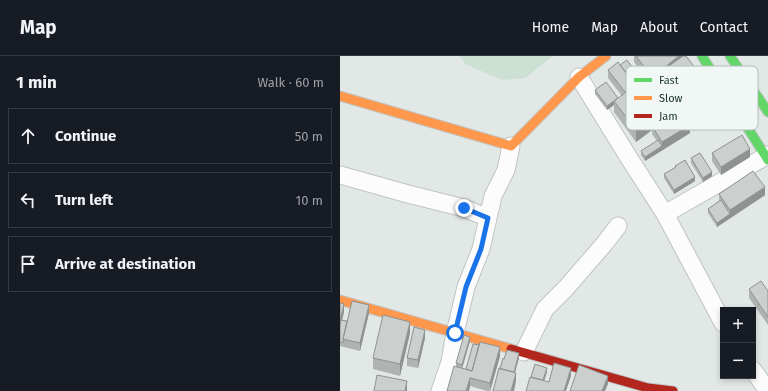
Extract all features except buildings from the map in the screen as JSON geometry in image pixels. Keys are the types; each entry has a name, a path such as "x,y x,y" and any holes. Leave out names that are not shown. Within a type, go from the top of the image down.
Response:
{"street":[{"path":"440,391 450,362 466,287 481,249 493,196 506,170 511,146 579,77 606,56"},
{"path":"702,56 708,66"},
{"path":"730,56 737,66"},
{"path":"579,77 628,158 665,214 720,317"},
{"path":"340,96 511,146"},
{"path":"758,97 768,112"},
{"path":"665,214 767,157 750,130"},
{"path":"340,175 464,208 488,218"},
{"path":"524,352 545,309 566,288 618,226"},
{"path":"340,300 648,389 673,391"},
{"path":"756,374 768,391"}],"green space":[{"path":"459,56 553,56 525,78 502,80 465,64"}],"traffic: fast":[{"path":"702,56 708,66"},
{"path":"730,56 737,66"},
{"path":"758,97 768,112"},
{"path":"749,130 768,160"}],"traffic: slow":[{"path":"340,96 511,146 579,77 606,56"},
{"path":"340,300 511,349"}],"traffic: jam":[{"path":"511,349 648,388 673,391"}],"route":[{"path":"455,333 466,287 481,249 488,218 464,208"}]}
